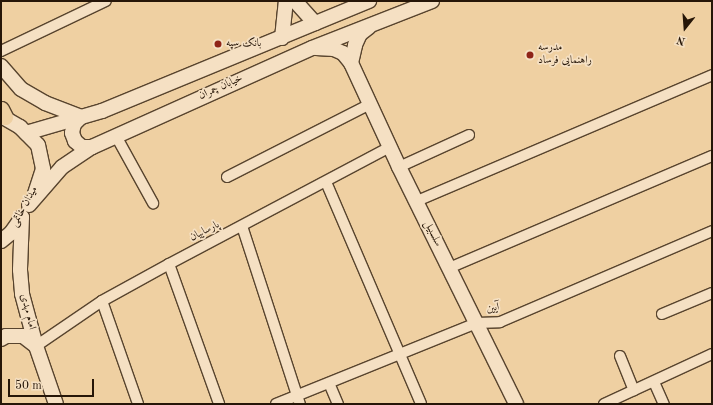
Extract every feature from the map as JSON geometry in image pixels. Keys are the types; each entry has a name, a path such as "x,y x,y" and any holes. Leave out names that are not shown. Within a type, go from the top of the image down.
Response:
{"main road":[{"path":"282,38 286,1"},
{"path":"295,1 315,23"},
{"name":"خیابان چمران","path":"26,211 62,167 92,147 312,48 432,1"},
{"path":"26,133 102,111 153,89 282,38 363,2"},
{"path":"351,63 354,46 360,34 373,24"},
{"name":"سلسبیل","path":"312,48 334,49 343,53 351,63 399,167 516,404"},
{"path":"1,66 21,89 45,103 81,117"},
{"name":"میدان خاتمی","path":"1,241 11,233 26,211 36,193 43,169 38,145 15,122 2,114"},
{"path":"81,117 74,124 72,133 75,141 82,147 92,147"},
{"name":"امام مهدی","path":"26,211 20,270 22,294 36,346 56,404"},
{"path":"1,339 6,336 22,336 36,346"}],"street":[{"path":"1,51 106,1"},
{"path":"417,201 712,75"},
{"path":"227,177 370,104"},
{"path":"399,167 470,135"},
{"path":"116,136 152,203"},
{"name":"پارساییان","path":"36,346 102,301 168,264 390,147"},
{"path":"449,268 712,156"},
{"path":"326,182 421,404"},
{"path":"242,226 298,400"},
{"name":"آیین","path":"276,404 298,400 329,383 476,323 500,322 712,231"},
{"path":"168,264 219,404"},
{"path":"662,314 712,293"},
{"path":"102,301 138,404"},
{"path":"604,404 712,354"},
{"path":"620,356 634,390"},
{"path":"654,382 664,404"},
{"path":"329,383 338,404"}],"place":[{"name":"بانک سپه","path":"218,44"},
{"name":"مدرسه راهنمایی فرساد","path":"530,55"}]}
